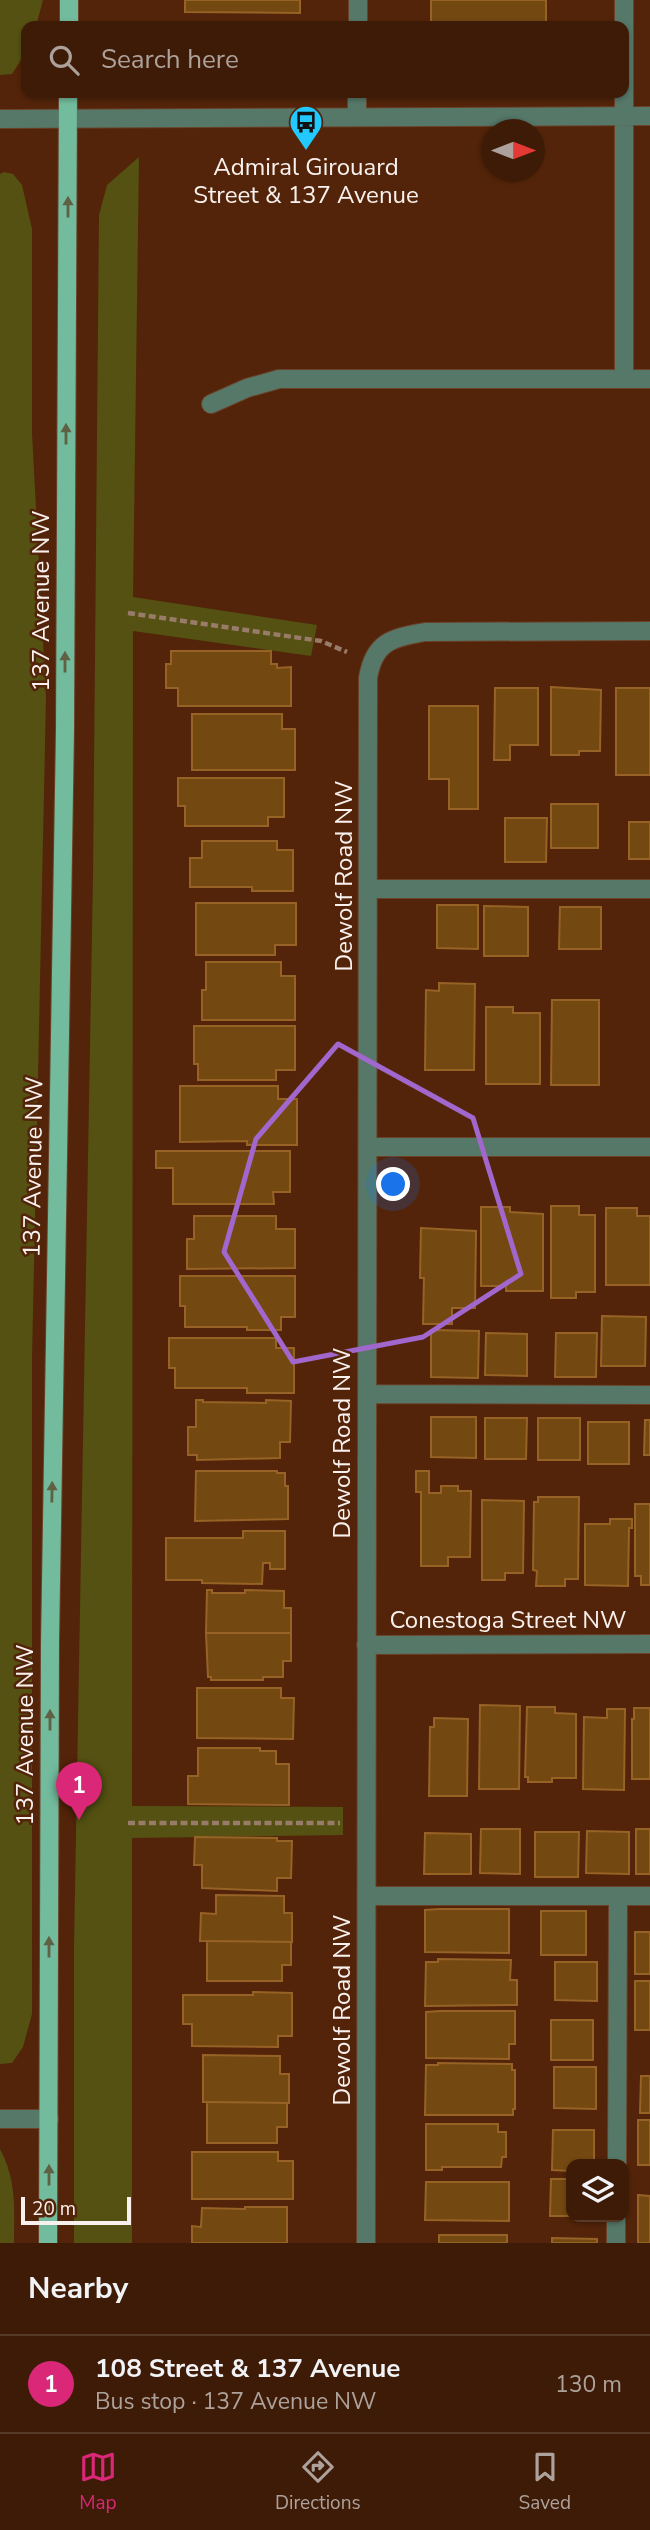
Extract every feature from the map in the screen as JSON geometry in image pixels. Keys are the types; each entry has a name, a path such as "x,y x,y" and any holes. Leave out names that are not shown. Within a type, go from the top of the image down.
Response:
{"main road":[{"path":"69,0 69,21"},
{"name":"137 Avenue NW","path":"48,2243 50,1658 65,716 68,98"}],"street":[{"path":"358,0 358,21"},
{"path":"624,0 624,21"},
{"path":"357,98 357,117"},
{"path":"624,98 624,379"},
{"path":"0,119 650,116"},
{"path":"211,404 247,388 279,379 650,379"},
{"name":"Dewolf Road NW","path":"366,2243 365,1822 371,662 381,646 400,636 425,632 650,631"},
{"path":"368,889 650,889"},
{"path":"369,1147 650,1147"},
{"path":"367,1394 650,1395"},
{"name":"Conestoga Street NW","path":"366,1645 650,1644"},
{"path":"367,1896 650,1896"},
{"path":"617,2159 618,1896"},
{"path":"0,2119 49,2119"},
{"path":"616,2222 616,2243"}],"path":[{"path":"128,614 321,641 371,662"},
{"path":"128,1823 365,1822"}],"highlighted area":[{"path":"338,1044 473,1118 521,1274 423,1337 293,1362 224,1252 256,1139"}],"shaded area":[{"path":"0,0 43,0 37,21 21,21 21,60 12,74 0,75"},
{"path":"139,157 133,597 317,625 311,656 133,631 132,1806 343,1807 343,1835 132,1838 132,2243 74,2243 74,1947 93,876 99,215 107,185"},
{"path":"0,174 13,174 22,185 32,229 32,433 46,697 32,1359 32,2014 23,2047 12,2063 0,2064"},
{"path":"0,2149 12,2184 14,2243 0,2243"}],"building":[{"path":"185,0 300,0 300,13 185,12"},
{"path":"431,0 546,0 546,21 431,21"},
{"path":"171,651 271,651 271,664 277,664 277,668 291,667 291,706 178,706 178,688 166,688 166,664 171,664"},
{"path":"551,687 601,690 600,751 579,751 579,755 551,755"},
{"path":"495,688 538,688 538,745 510,745 510,760 494,760"},
{"path":"616,688 650,688 650,775 616,775"},
{"path":"429,706 478,706 478,809 449,809 449,779 429,779"},
{"path":"192,714 282,714 282,729 295,729 295,770 192,770"},
{"path":"178,778 284,778 284,817 268,817 268,826 185,826 185,806 178,806"},
{"path":"551,804 598,804 598,848 551,848"},
{"path":"505,818 547,818 546,862 505,862"},
{"path":"629,822 650,822 650,859 629,859"},
{"path":"202,841 277,841 277,850 293,850 293,891 252,891 252,887 190,887 190,858 202,858"},
{"path":"196,903 296,903 296,945 275,945 275,955 196,955"},
{"path":"437,905 478,905 478,949 437,948"},
{"path":"484,906 528,907 528,956 484,956"},
{"path":"560,907 601,907 601,949 559,949"},
{"path":"206,962 281,962 281,976 295,976 295,1020 202,1020"},
{"path":"439,983 475,984 474,1070 425,1070 426,990 439,991"},
{"path":"552,1000 599,1000 599,1085 551,1085"},
{"path":"486,1007 513,1007 513,1013 540,1013 540,1084 486,1084"},
{"path":"194,1026 295,1026 295,1070 276,1070 276,1080 198,1080 198,1064 194,1064"},
{"path":"180,1086 278,1086 278,1099 297,1099 297,1145 247,1145 247,1141 180,1142"},
{"path":"156,1151 290,1151 290,1192 273,1192 274,1204 173,1204 173,1168 156,1168"},
{"path":"551,1206 579,1206 579,1215 595,1215 595,1292 576,1292 576,1298 551,1298"},
{"path":"481,1207 510,1207 510,1212 543,1214 543,1291 506,1291 506,1286 481,1286"},
{"path":"606,1208 637,1208 637,1216 650,1216 650,1285 606,1285"},
{"path":"194,1216 276,1216 276,1229 295,1229 295,1268 187,1269 187,1239 194,1239"},
{"path":"421,1228 476,1231 475,1308 452,1308 452,1324 423,1324"},
{"path":"180,1276 295,1276 295,1317 281,1317 281,1330 185,1327 185,1306 180,1306"},
{"path":"602,1316 646,1317 645,1366 601,1366"},
{"path":"431,1330 479,1331 478,1378 431,1377"},
{"path":"486,1333 527,1334 527,1376 485,1375"},
{"path":"556,1333 597,1333 596,1377 555,1377"},
{"path":"169,1338 276,1338 276,1348 294,1348 294,1393 247,1393 247,1388 175,1388 175,1368 169,1368"},
{"path":"196,1400 266,1403 266,1400 291,1401 290,1442 280,1442 280,1458 197,1460 197,1455 188,1455 188,1427 196,1427"},
{"path":"431,1417 476,1417 476,1458 431,1457"},
{"path":"485,1418 527,1418 526,1459 485,1459"},
{"path":"538,1418 580,1418 580,1460 538,1460"},
{"path":"645,1420 650,1420 650,1455 644,1455"},
{"path":"588,1422 629,1422 629,1464 588,1464"},
{"path":"196,1471 285,1473 285,1486 288,1486 288,1519 195,1521"},
{"path":"416,1471 429,1471 429,1493 441,1493 441,1486 458,1486 458,1491 471,1491 470,1557 448,1557 448,1566 421,1566 421,1492 416,1492"},
{"path":"538,1497 579,1497 578,1579 565,1579 565,1586 536,1586 537,1571 533,1570 534,1502 538,1502"},
{"path":"482,1500 524,1501 523,1573 505,1573 505,1580 482,1580"},
{"path":"635,1504 650,1504 650,1585 641,1585 641,1576 635,1576"},
{"path":"610,1519 632,1519 632,1528 629,1528 628,1586 585,1585 585,1524 610,1524"},
{"path":"243,1531 285,1531 285,1569 270,1569 270,1563 263,1563 262,1584 166,1580 166,1538 243,1538"},
{"path":"207,1590 212,1590 212,1593 284,1591 284,1608 291,1608 291,1633 206,1633"},
{"path":"206,1633 291,1633 291,1661 283,1661 283,1677 263,1677 263,1680 211,1680 211,1677 208,1677"},
{"path":"197,1688 281,1688 281,1698 294,1698 293,1739 197,1738"},
{"path":"480,1705 520,1706 519,1789 479,1789"},
{"path":"527,1707 555,1707 555,1713 576,1714 576,1778 528,1782 528,1777 525,1777"},
{"path":"634,1708 650,1708 650,1779 632,1779"},
{"path":"607,1709 625,1709 624,1790 583,1789 584,1717 607,1718"},
{"path":"434,1718 468,1719 467,1796 429,1796 430,1727 434,1727"},
{"path":"198,1748 260,1748 260,1751 276,1751 276,1764 289,1764 289,1805 188,1804 188,1776 198,1776"},
{"path":"481,1829 520,1829 520,1874 480,1873"},
{"path":"636,1829 650,1829 650,1874 636,1874"},
{"path":"587,1831 629,1832 629,1874 586,1873"},
{"path":"535,1832 579,1832 578,1877 535,1877"},
{"path":"425,1833 471,1834 471,1874 424,1874"},
{"path":"195,1837 277,1838 277,1841 292,1841 291,1878 277,1878 277,1891 202,1888 202,1865 194,1865"},
{"path":"216,1895 284,1896 284,1913 292,1913 292,1942 200,1941 201,1913 216,1914"},
{"path":"509,1909 509,1953 425,1952 425,1910"},
{"path":"541,1911 586,1911 586,1955 541,1955"},
{"path":"635,1932 650,1932 650,1974 635,1974"},
{"path":"207,1941 291,1942 291,1965 282,1965 282,1981 207,1981"},
{"path":"438,1959 511,1960 510,1980 517,1980 517,2005 425,2006 426,1962 438,1962"},
{"path":"555,1962 597,1962 597,2001 555,2000"},
{"path":"635,1981 650,1981 650,2030 635,2030"},
{"path":"253,1992 292,1993 292,2036 278,2036 278,2047 192,2046 192,2024 183,2024 183,1995 253,1995"},
{"path":"515,2011 515,2044 509,2044 509,2059 426,2058 426,2012"},
{"path":"551,2020 593,2020 593,2060 551,2060"},
{"path":"203,2055 280,2056 280,2074 289,2074 289,2103 203,2102"},
{"path":"512,2064 512,2070 515,2070 513,2115 425,2115 426,2065"},
{"path":"554,2067 596,2067 596,2109 554,2108"},
{"path":"641,2076 650,2076 650,2113 640,2113"},
{"path":"207,2102 287,2103 287,2127 277,2127 277,2143 207,2143"},
{"path":"638,2120 650,2120 650,2165 638,2165"},
{"path":"426,2124 498,2124 498,2132 506,2132 506,2157 502,2157 501,2167 442,2167 442,2170 426,2170"},
{"path":"553,2130 594,2130 594,2159 566,2159 566,2171 552,2170"},
{"path":"192,2152 278,2152 278,2161 293,2161 293,2199 192,2199"},
{"path":"551,2179 566,2179 566,2216 550,2216"},
{"path":"426,2182 509,2182 509,2221 425,2220"},
{"path":"638,2195 650,2196 650,2243 638,2243"},
{"path":"287,2207 287,2243 192,2243 192,2226 201,2227 202,2208"},
{"path":"439,2235 507,2235 507,2243 439,2243"},
{"path":"552,2238 597,2239 597,2243 552,2243"}],"place":[{"name":"Admiral Girouard Street & 137 Avenue","path":"306,152"},
{"name":"108 Street & 137 Avenue","path":"79,1820"}]}
